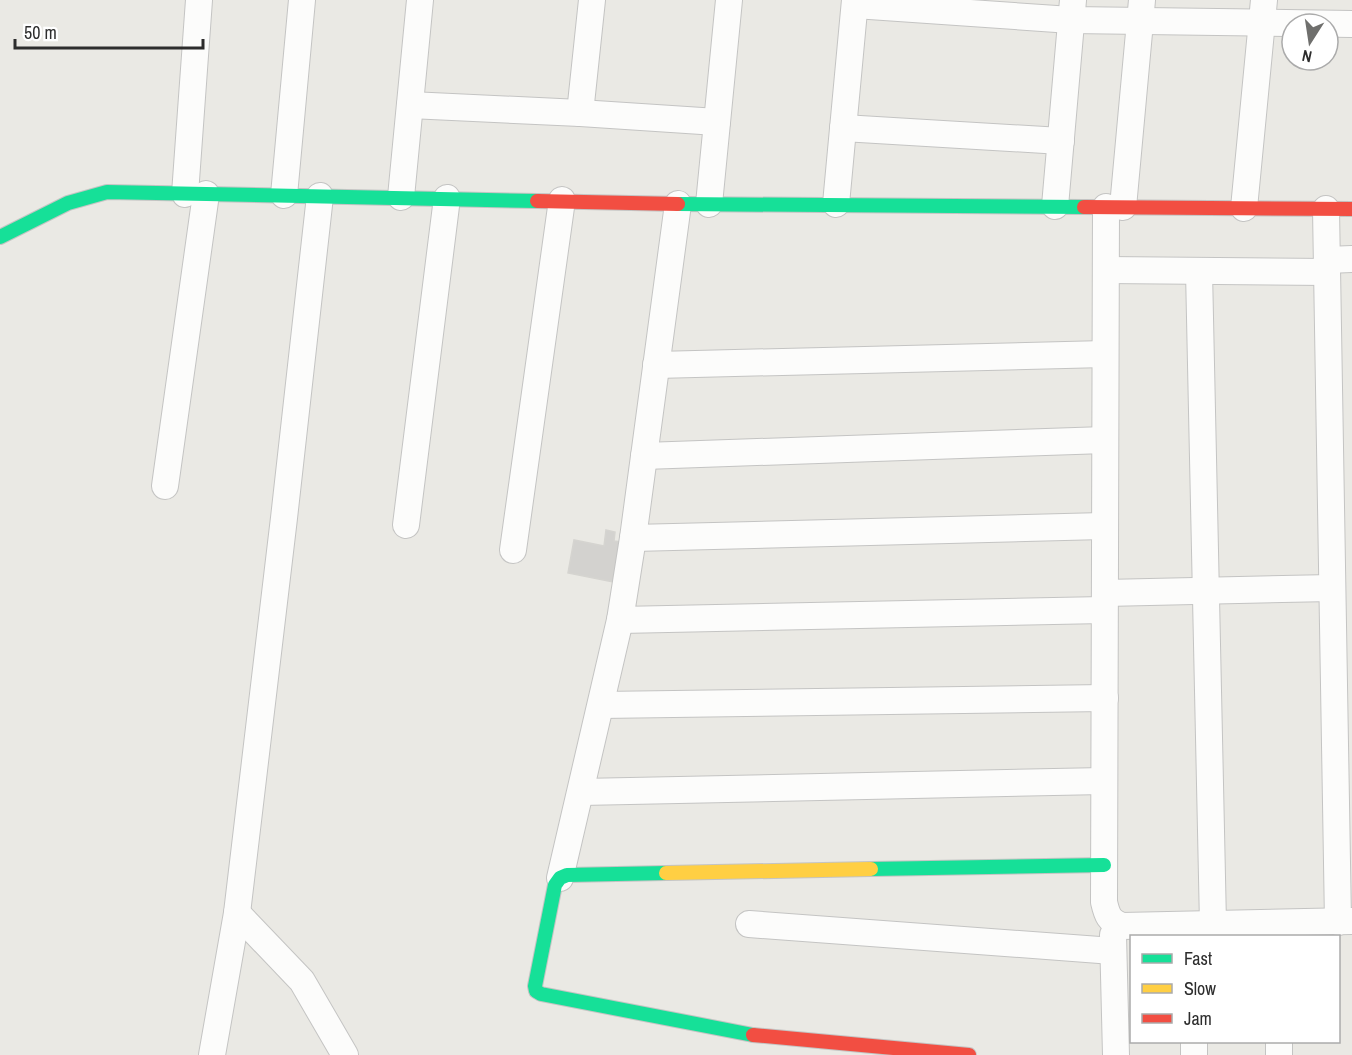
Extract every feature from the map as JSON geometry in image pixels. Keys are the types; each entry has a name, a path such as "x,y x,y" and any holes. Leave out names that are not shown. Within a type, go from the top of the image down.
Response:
{"street":[{"path":"165,486 195,194 199,0"},
{"path":"284,195 302,0"},
{"path":"401,197 420,0"},
{"path":"580,113 592,0"},
{"path":"708,204 729,0"},
{"path":"836,204 855,3 1072,10 1263,11 1352,24"},
{"path":"1055,206 1072,10"},
{"path":"1141,11 1106,270 1103,526 1105,601 1104,902 1107,915 1113,923 1122,926 1277,930 1348,925 1342,640 1332,588 1341,507 1340,385 1327,266 1326,209"},
{"path":"1244,208 1263,11"},
{"path":"410,105 717,122"},
{"path":"843,128 1061,141"},
{"path":"0,237 68,203 107,192 678,204 1352,209"},
{"path":"212,1055 237,913 320,196"},
{"path":"406,525 447,198"},
{"path":"513,550 562,200"},
{"path":"678,204 620,620 560,878 555,885 535,986 537,992 743,1034 969,1055"},
{"path":"1106,270 1199,271 1327,266 1352,259"},
{"path":"1198,928 1206,591 1199,271"},
{"path":"656,364 1105,354"},
{"path":"644,456 1105,440"},
{"path":"633,538 1103,526"},
{"path":"620,620 1105,601 1206,591 1332,588"},
{"path":"601,705 1105,698"},
{"path":"581,792 1104,781"},
{"path":"560,878 579,875 1104,865"},
{"path":"237,913 302,981 345,1055"},
{"path":"1113,923 1116,1055"},
{"path":"749,924 1113,951"}],"building":[{"path":"606,530 615,532 614,541 621,542 614,582 568,573 574,540 604,546"}],"traffic: fast":[{"path":"0,237 68,203 107,192 537,201"},
{"path":"678,204 1084,207"},
{"path":"871,869 1104,865"},
{"path":"666,873 567,875 560,878 555,885 535,986 536,991 541,994 753,1035"}],"traffic: slow":[{"path":"666,873 871,869"}],"traffic: jam":[{"path":"537,201 678,204"},
{"path":"1084,207 1352,209"},
{"path":"753,1035 969,1055"}]}
